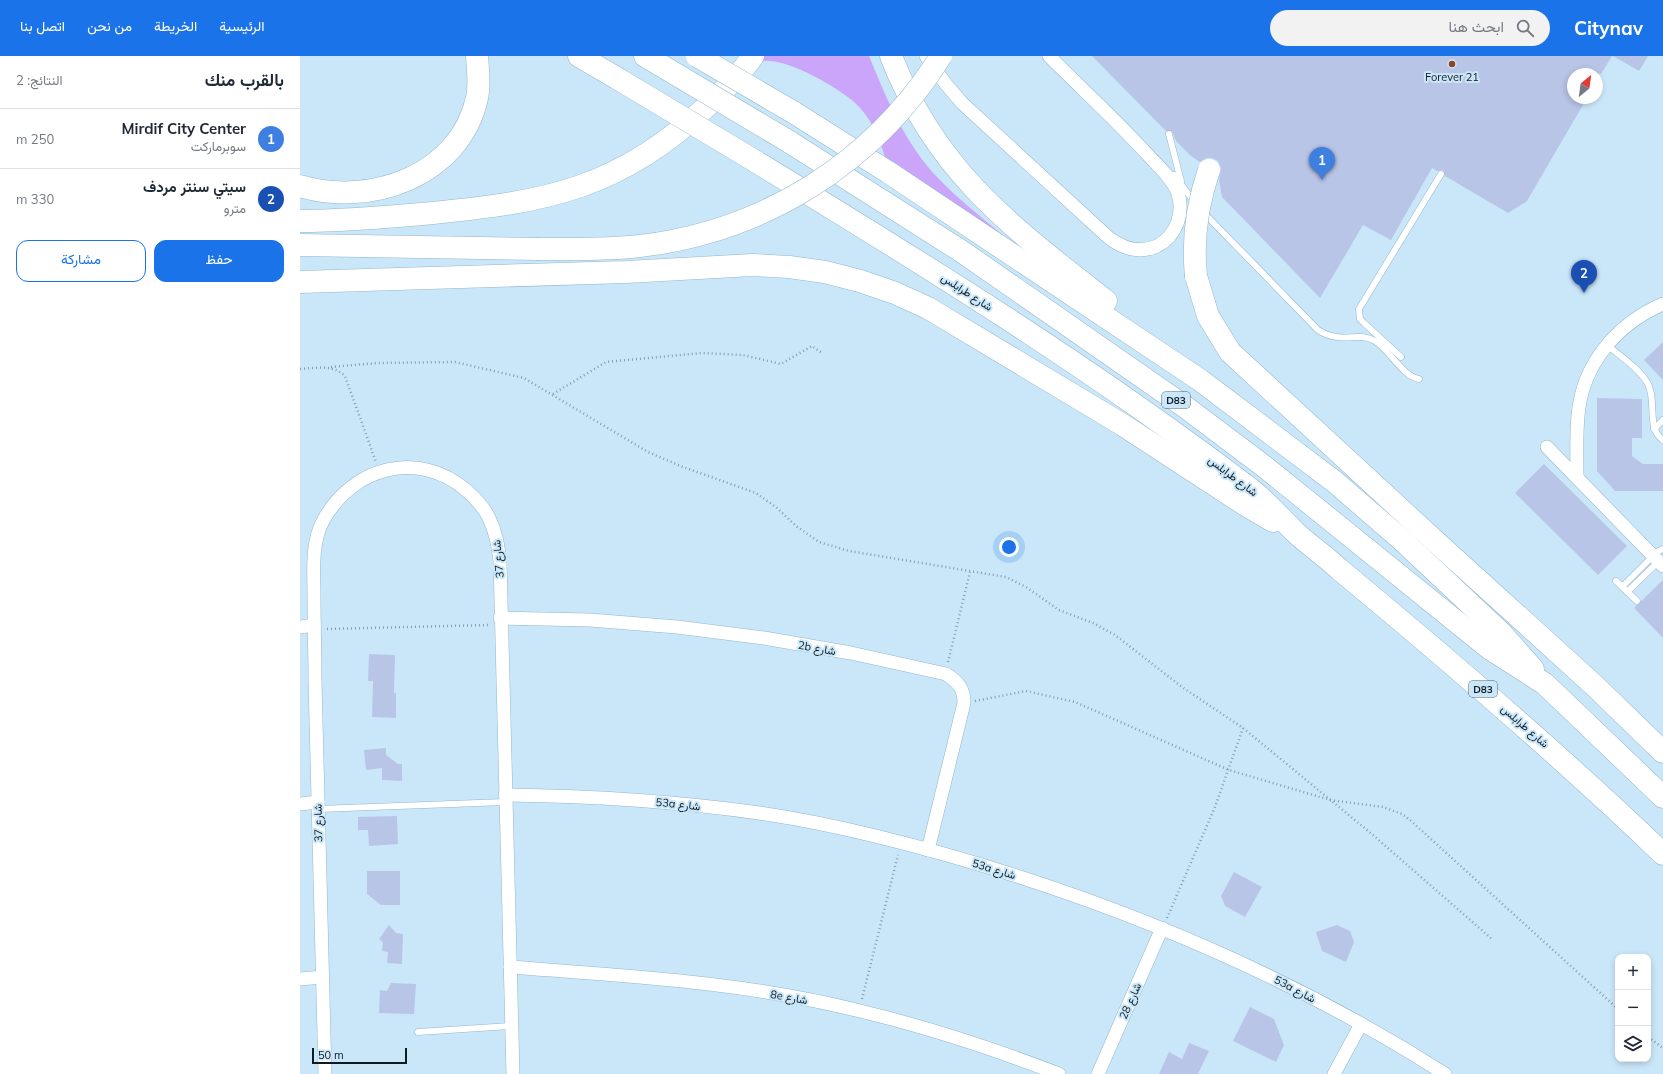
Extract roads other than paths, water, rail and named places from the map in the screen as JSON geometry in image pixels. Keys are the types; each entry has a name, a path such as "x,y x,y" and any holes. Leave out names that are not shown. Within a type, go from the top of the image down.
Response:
{"highway":[{"path":"300,186 337,194 374,191 414,176 438,162 456,142 474,109 479,86 477,56"},
{"name":"شارع طرابلس","path":"579,56 931,268 1156,419 1252,490 1296,532 1509,711 1588,782 1663,854"},
{"path":"697,56 793,112 888,172 1200,380 1335,482 1402,540 1518,650 1545,684"},
{"path":"300,221 398,216 505,206 551,196 592,183 645,156 677,133 714,99 753,56"},
{"path":"891,56 910,99 925,124 958,171 976,191 1015,228 1151,337 1200,380"},
{"path":"300,245 530,249 640,246 690,237 738,222 785,202 825,179 888,125 910,100 941,56"},
{"name":"D83","path":"653,61 788,141 962,251 1184,406 1265,467 1489,648 1545,684 1663,796"},
{"path":"1210,170 1199,203 1195,221 1194,240 1196,276 1208,316 1230,352 1435,542 1596,687 1663,752"},
{"path":"300,260 442,257 530,249"},
{"path":"300,282 626,272 753,265 790,267 825,272 860,281 895,293 928,308 1123,425 1244,504 1296,532"}],"street":[{"path":"926,56 945,83 962,103 1109,238 1131,250 1148,249 1163,243 1174,230 1179,215 1179,196 1171,182 1127,132 1049,56"},
{"path":"1059,56 1076,75 1087,92"},
{"path":"1577,477 1578,415 1580,400 1590,371 1607,345 1627,325 1644,313 1663,304"},
{"path":"1546,447 1659,558"},
{"name":"شارع 37","path":"325,1074 314,627 315,545 321,523 333,503 349,487 369,475 379,472 391,469 414,468 437,473 458,483 475,498 489,517 497,538 500,561 500,621 513,1074"},
{"name":"2b شارع","path":"500,621 590,620 677,627 764,638 843,652 946,674 958,682 964,692 964,703 928,850"},
{"path":"300,627 314,627"},
{"name":"53a شارع","path":"505,799 592,796 677,803 761,814 844,829 901,842 1046,886 1162,928 1214,949 1264,973 1360,1024 1445,1074"},
{"path":"300,804 318,805"},
{"name":"شارع 28","path":"1098,1074 1162,928"},
{"name":"8e شارع","path":"510,967 704,984 786,996 860,1010 948,1035 1059,1074"},
{"path":"300,979 322,977"},
{"path":"1334,1074 1360,1024"}],"lane":[{"path":"1127,132 1157,156 1182,184 1200,209 1318,330 1336,338 1362,337 1371,339 1380,344 1410,375 1420,379"},
{"path":"1169,134 1182,184"},
{"path":"1401,357 1360,319 1360,309 1441,174"},
{"path":"1607,345 1638,372 1648,385 1651,392 1654,428 1659,437 1663,440"},
{"path":"1654,428 1663,420"},
{"path":"1622,587 1659,558"},
{"path":"1627,592 1659,558"},
{"path":"1616,581 1637,601"},
{"path":"318,805 505,799"},
{"path":"418,1032 511,1026"}],"place":[{"name":"Forever 21","path":"1452,64"},
{"name":"Mirdif City Center","path":"1322,180"},
{"name":"سيتي سنتر مردف","path":"1584,293"}]}
